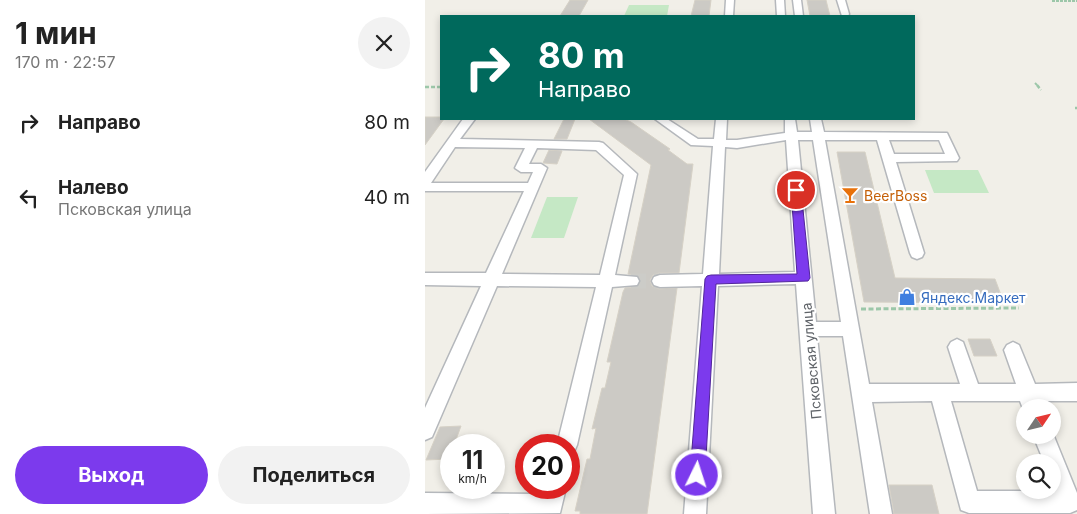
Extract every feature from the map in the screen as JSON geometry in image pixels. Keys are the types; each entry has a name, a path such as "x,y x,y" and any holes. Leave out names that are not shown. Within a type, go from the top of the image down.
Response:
{"street":[{"path":"729,15 730,0"},
{"path":"780,0 781,15"},
{"path":"797,0 799,15"},
{"path":"841,0 845,14"},
{"path":"425,182 468,120"},
{"path":"662,120 695,142 737,144 792,136 943,136 953,158 889,158"},
{"path":"695,514 721,120"},
{"name":"Псковская улица","path":"790,120 824,514"},
{"path":"816,120 881,514"},
{"path":"882,136 917,252"},
{"path":"451,143 599,146 631,174 570,434"},
{"path":"425,430 541,168 521,168 533,144"},
{"path":"425,187 533,187"},
{"path":"660,281 804,278"},
{"path":"425,279 631,281"},
{"path":"808,329 851,329"},
{"path":"957,347 971,393"},
{"path":"1013,350 1029,398"},
{"path":"861,393 971,393 1029,398 1077,392"},
{"path":"939,393 969,502 1013,508 1069,502 1046,444"},
{"path":"425,504 552,504 553,499"}],"path":[{"path":"1052,1 1077,1"},
{"path":"1035,83 1041,90"},
{"path":"425,87 440,87"},
{"path":"855,309 1019,308"}],"green space":[{"path":"629,5 669,5 667,15 624,15"},
{"path":"925,170 978,170 989,193 934,193"},
{"path":"547,197 578,197 564,238 531,238"}],"building":[{"path":"570,0 588,0 580,15 561,15"},
{"path":"695,0 711,0 709,15 691,15"},
{"path":"807,0 826,0 830,15 810,15"},
{"path":"425,117 440,117 440,120 443,120 425,145"},
{"path":"564,120 575,120 567,139 554,139"},
{"path":"590,120 626,120 631,122 670,149 668,150 687,164 693,164 679,273 659,273 653,275 650,280 652,286 659,289 677,288 647,514 580,514 580,511 575,511 578,499 580,499 580,489 587,459 590,459 596,428 592,429 602,388 605,388 611,362 607,362 623,292 625,288 637,287 641,282 637,275 628,274 651,165"},
{"path":"549,150 562,151 557,164 543,163"},
{"path":"837,152 865,152 895,278 995,279 1004,303 864,302"},
{"path":"968,339 990,339 997,356 974,356"},
{"path":"461,426 458,434 440,434 440,459 426,460 440,427"},
{"path":"889,485 932,485 939,514 894,514"}],"tunnel":[{"path":"631,281 660,281"}],"place":[{"name":"BeerBoss","path":"850,195"},
{"name":"Яндекс.Маркет","path":"907,297"}],"route":[{"path":"697,475 711,279 804,278 796,190"}]}
